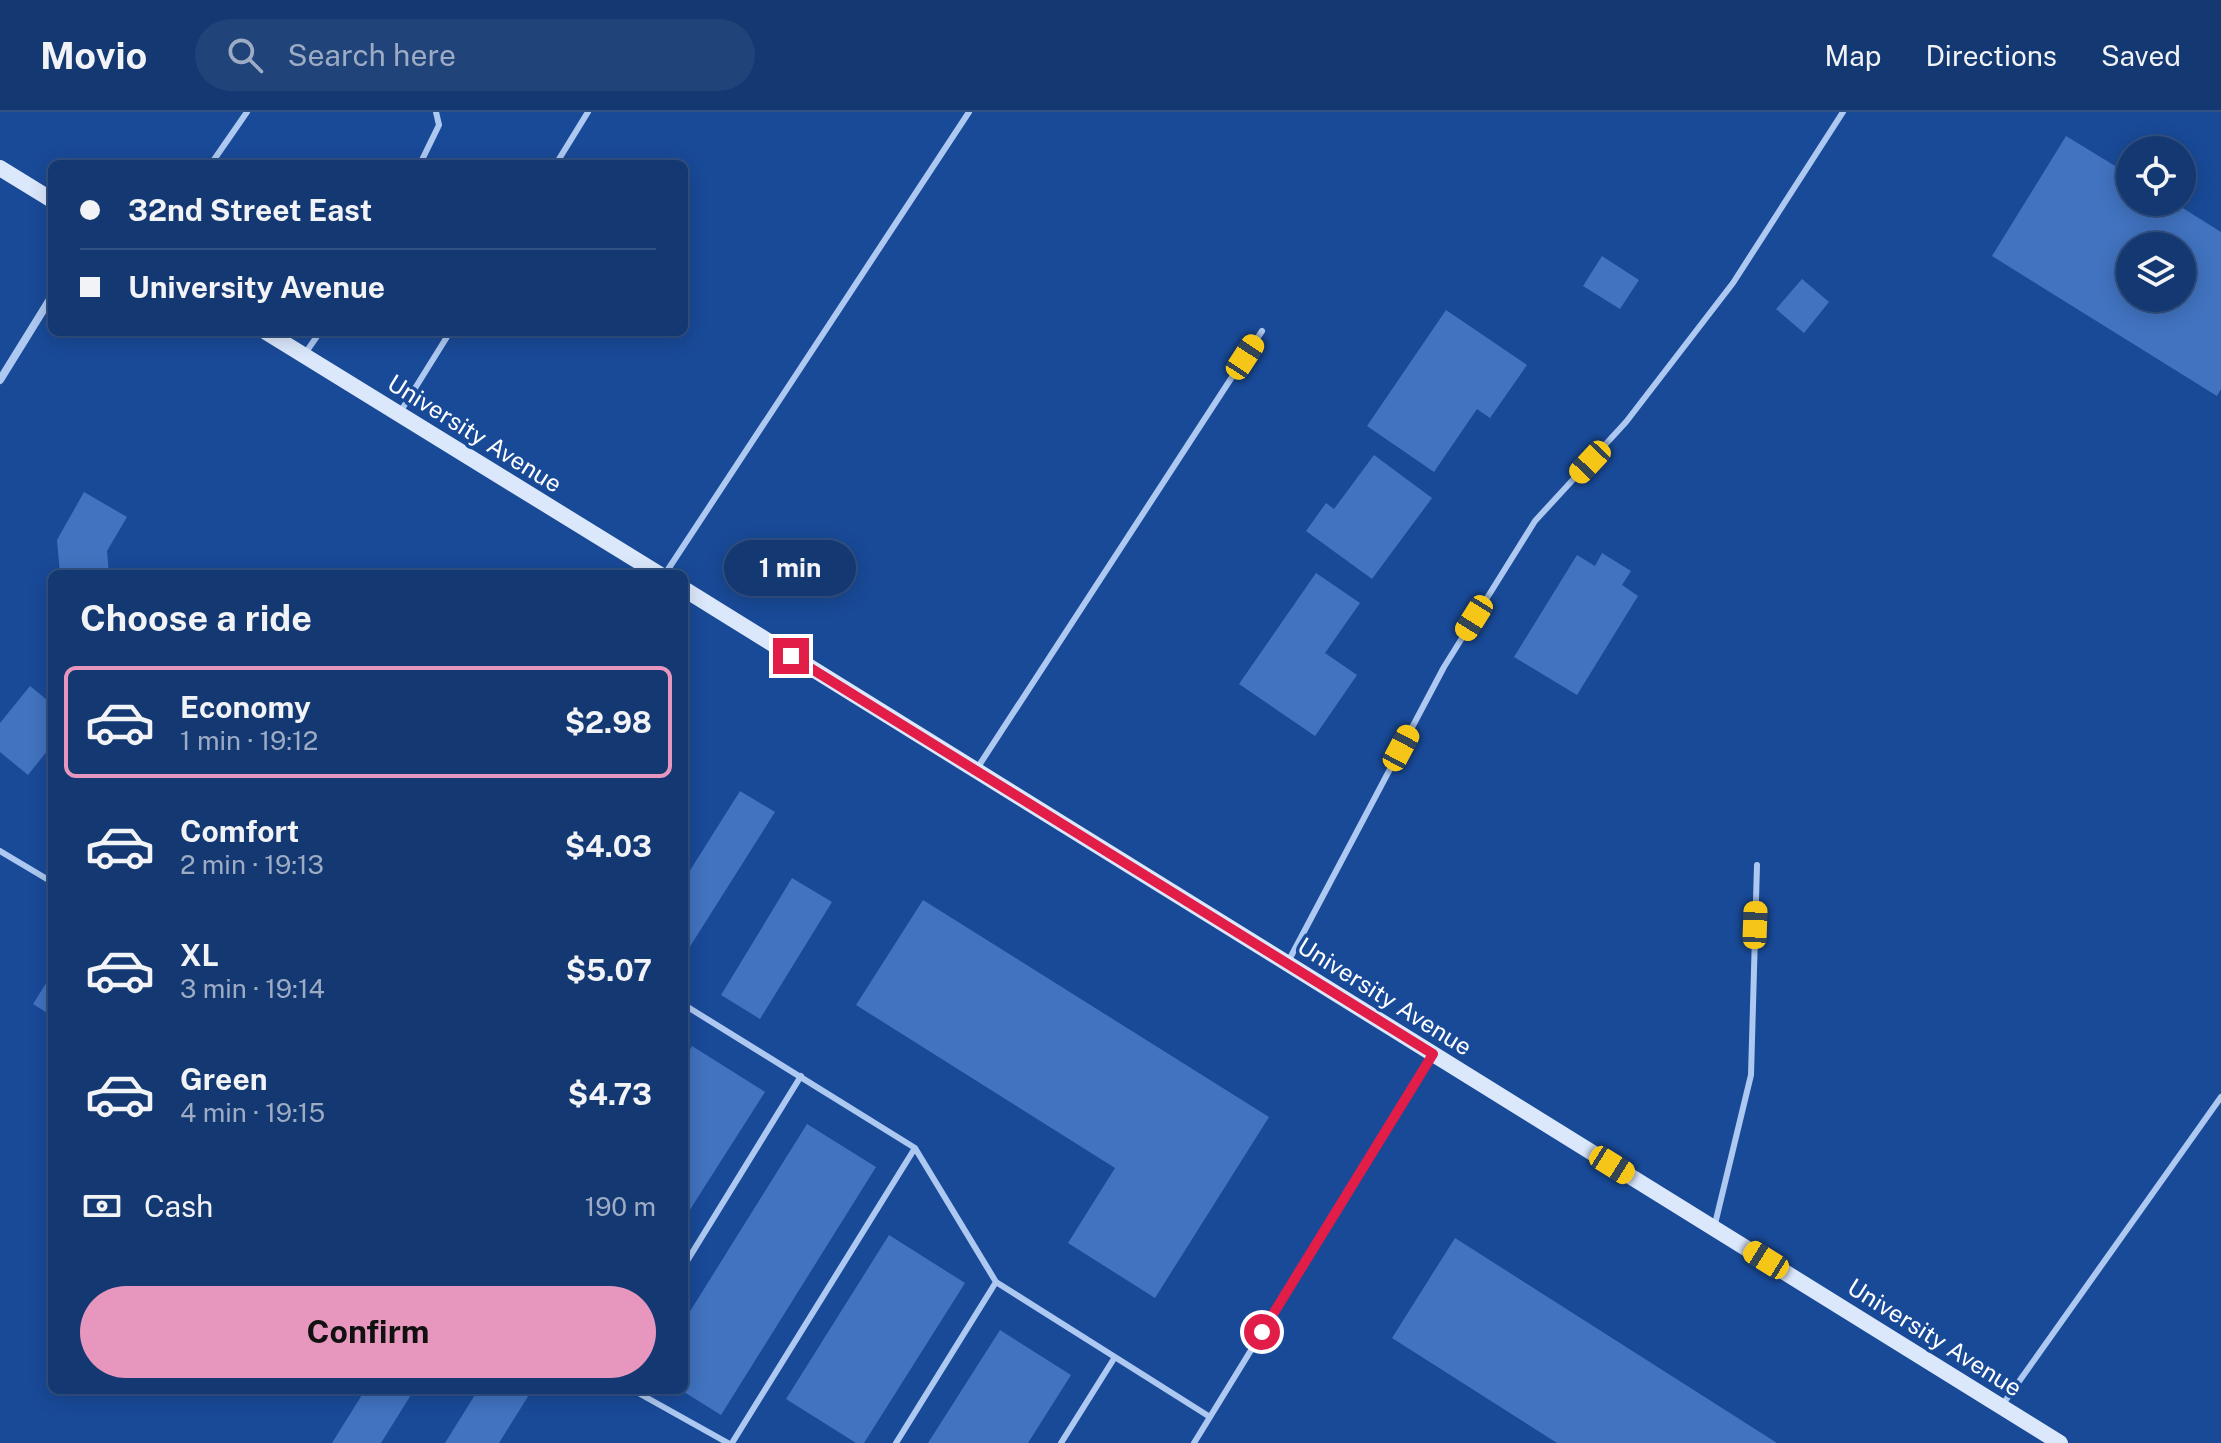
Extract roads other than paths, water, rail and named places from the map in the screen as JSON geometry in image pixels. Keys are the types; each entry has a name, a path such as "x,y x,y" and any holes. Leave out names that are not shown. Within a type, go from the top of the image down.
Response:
{"street":[{"path":"0,168 48,198"},
{"path":"0,380 48,302"},
{"name":"University Avenue","path":"273,336 655,570"},
{"name":"University Avenue","path":"688,591 2060,1443"}],"lane":[{"path":"214,160 247,112"},
{"path":"422,160 439,125 436,112"},
{"path":"558,160 588,112"},
{"path":"665,570 969,112"},
{"path":"1287,964 1444,667 1535,521 1626,422 1733,283 1843,112"},
{"path":"976,770 1262,331"},
{"path":"304,355 317,336"},
{"path":"398,414 447,336"},
{"path":"0,851 48,880"},
{"path":"1714,1228 1751,1075 1757,865"},
{"path":"688,1007 915,1148 996,1282 1210,1417"},
{"path":"1194,1443 1433,1054"},
{"path":"688,1260 801,1076"},
{"path":"2002,1407 2221,1097"},
{"path":"640,1394 730,1443 915,1148"},
{"path":"896,1443 996,1282"},
{"path":"1061,1443 1115,1357"}]}
